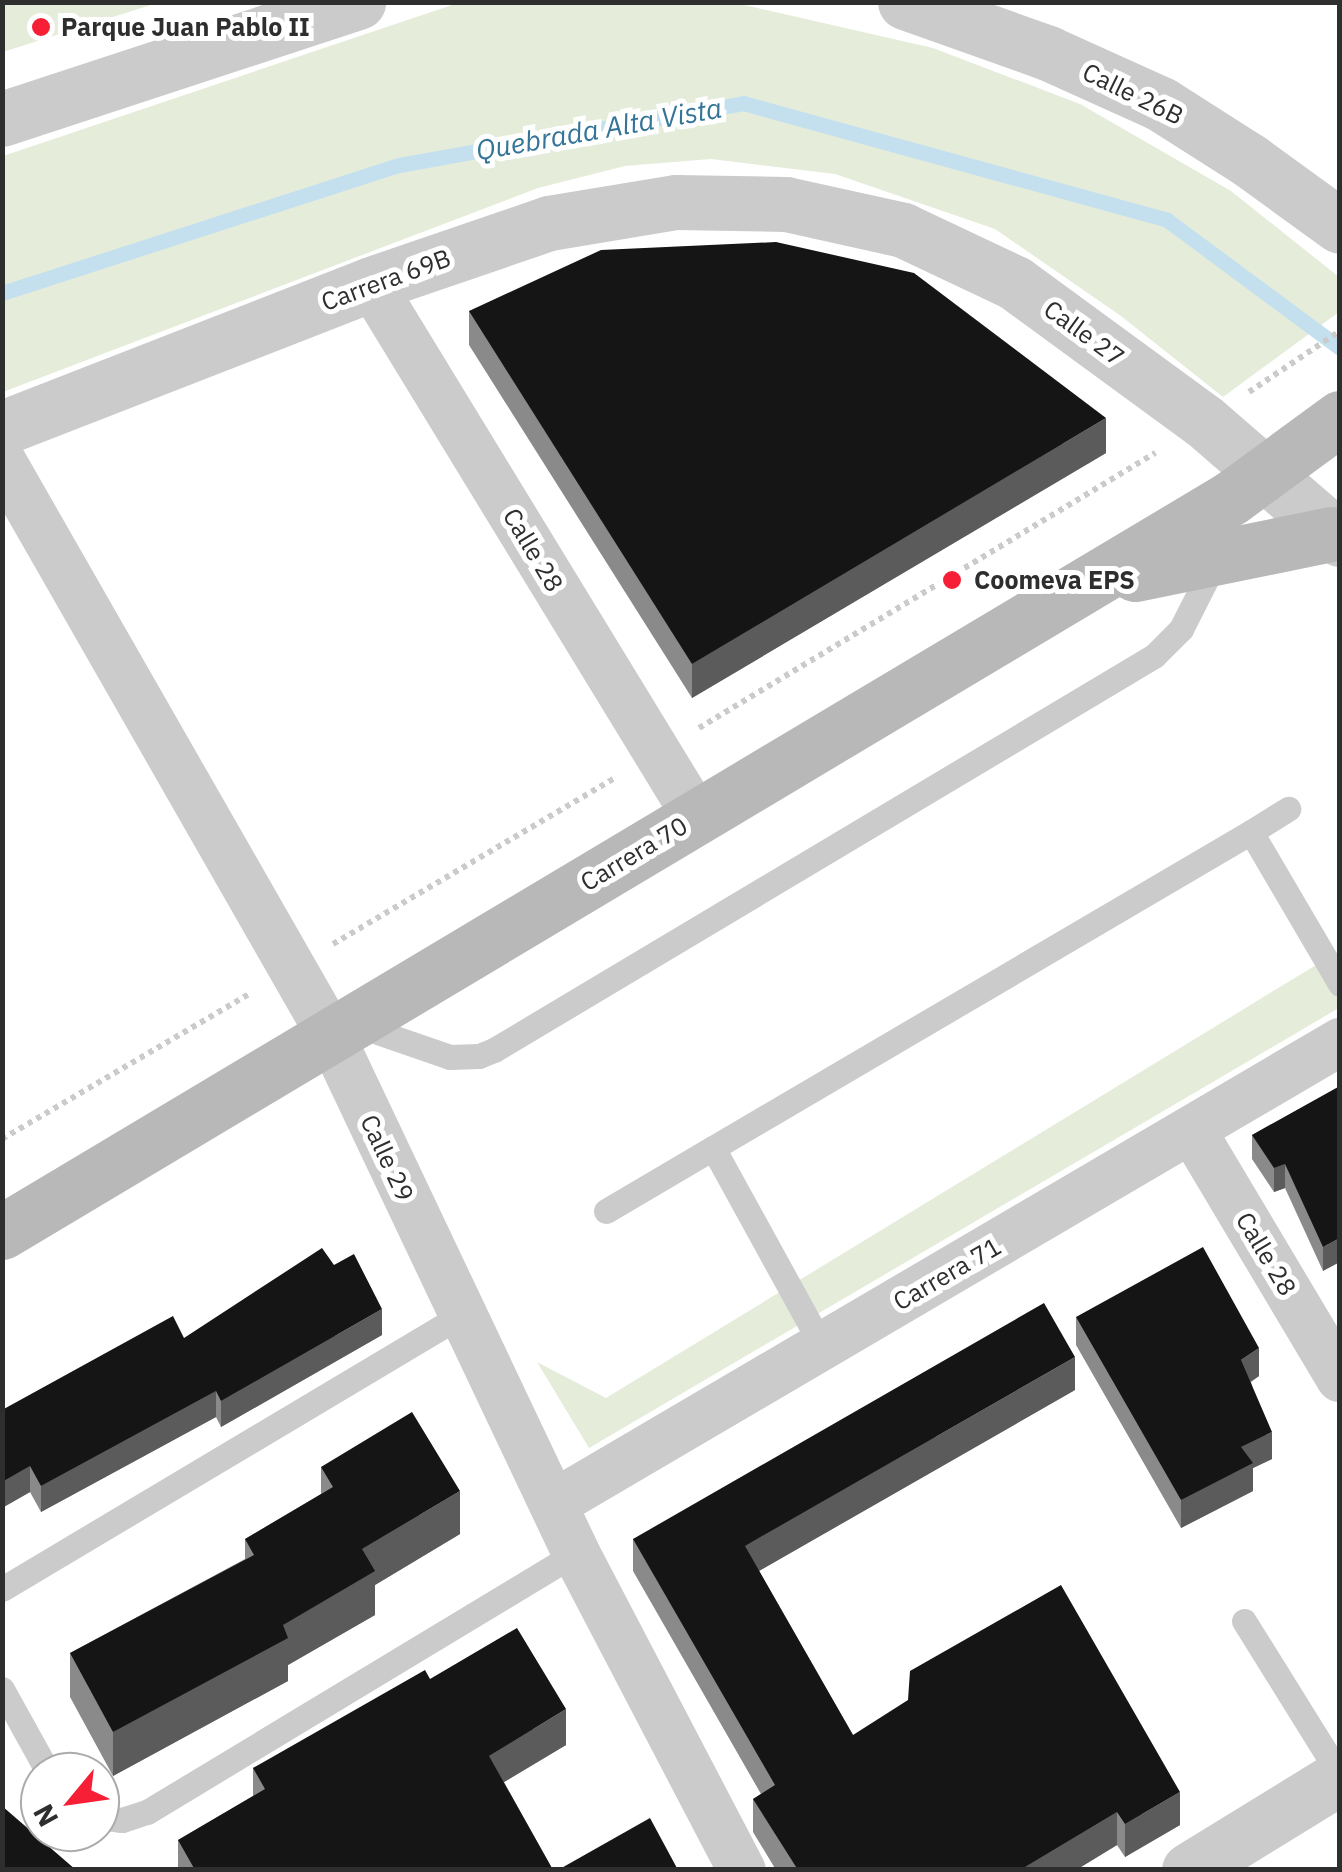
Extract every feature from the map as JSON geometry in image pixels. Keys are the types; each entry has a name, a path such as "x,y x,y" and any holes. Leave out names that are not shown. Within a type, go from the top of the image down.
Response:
{"main road":[{"name":"Carrera 70","path":"1265,476 1340,418"},
{"name":"Carrera 70","path":"2,1232 1265,476 1340,440"},
{"path":"1084,586 1220,554 1336,536"}],"street":[{"path":"2,120 358,2"},
{"name":"Calle 26B","path":"905,2 1048,54 1161,104 1249,160 1340,226"},
{"name":"Carrera 69B","path":"2,428 371,284 550,222 676,202 786,204"},
{"name":"Calle 27","path":"786,204 904,230 1015,282 1205,422 1336,536"},
{"name":"Calle 28","path":"371,284 696,816"},
{"name":"Calle 29","path":"2,461 291,968 342,1030 460,1316 576,1553 742,1870"},
{"name":"Carrera 71","path":"553,1504 1340,1042"},
{"name":"Calle 28","path":"1192,1130 1340,1378"},
{"path":"1189,1870 1340,1776"}],"lane":[{"path":"342,1030 450,1057 479,1056 494,1050 1154,656 1182,628 1220,554"},
{"path":"606,1211 1288,809"},
{"path":"1251,832 1340,984"},
{"path":"713,1148 822,1346"},
{"path":"2,1589 460,1316"},
{"path":"120,1820 147,1812 576,1553"},
{"path":"1244,1621 1340,1776"},
{"path":"2,1689 37,1752"}],"path":[{"path":"1297,359 1340,331"},
{"path":"2,1139 657,753 1159,450"}],"green space":[{"name":"Parque Juan Pablo II","path":"3,2 157,2 157,3 3,52"},
{"path":"458,3 736,3 933,48 1080,104 1231,191 1339,277 1339,312 1223,397 1121,316 995,229 835,174 711,159 625,166 538,188 3,392 3,156"},
{"path":"1339,951 1339,1008 589,1448 537,1362 606,1398"}],"building":[{"path":"776,242 914,273 1106,418 692,664 469,311 601,250"},
{"path":"1340,1086 1340,1238 1323,1247 1285,1164 1274,1168 1252,1135"},
{"path":"1203,1247 1259,1348 1241,1360 1272,1432 1241,1447 1253,1463 1181,1500 1076,1317"},
{"path":"322,1248 334,1265 354,1254 382,1309 221,1401 216,1391 41,1486 30,1466 2,1482 2,1410 173,1316 184,1338"},
{"path":"1044,1303 1075,1357 745,1546 853,1735 908,1700 910,1671 1061,1585 1180,1792 1125,1824 1117,1812 1020,1870 798,1870 753,1799 775,1785 633,1539"},
{"path":"412,1412 460,1491 362,1549 375,1571 283,1625 288,1638 113,1732 70,1653 254,1555 245,1539 333,1487 321,1467"},
{"path":"517,1628 566,1709 489,1756 553,1870 195,1870 178,1840 265,1789 253,1768 425,1670 430,1679"},
{"path":"2,1806 20,1822 20,1852 55,1852 76,1870 2,1870"},
{"path":"650,1818 678,1870 558,1870"}],"waterway":[{"name":"Quebrada Alta Vista","path":"2,293 399,165 743,103 1167,220 1340,348"}],"place":[{"name":"Parque Juan Pablo II","path":"41,27"},
{"name":"Coomeva EPS","path":"952,580"}]}
